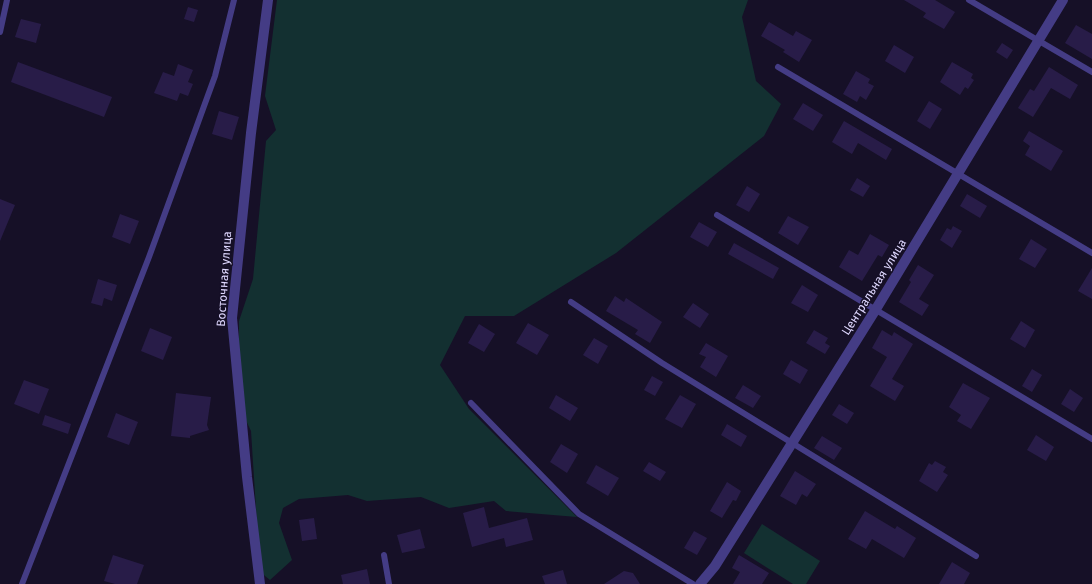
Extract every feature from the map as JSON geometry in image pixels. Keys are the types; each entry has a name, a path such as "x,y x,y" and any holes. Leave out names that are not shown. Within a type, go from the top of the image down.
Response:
{"street":[{"name":"Восточная улица","path":"260,584 247,477 232,318 251,133 268,0"},
{"name":"Центральная улица","path":"700,584 715,566 876,309 1063,0"}],"lane":[{"path":"0,32 7,0"},
{"path":"22,584 149,257 215,76 234,0"},
{"path":"969,0 1092,72"},
{"path":"778,67 1092,253"},
{"path":"717,215 1092,439"},
{"path":"571,302 662,363 976,556"},
{"path":"471,403 579,514 693,584"},
{"path":"384,555 389,584"}],"green space":[{"path":"277,0 748,0 742,17 756,81 781,104 764,136 616,253 514,316 465,316 440,365 469,409 577,517 506,511 494,501 449,508 421,497 367,501 348,495 299,499 283,508 279,523 292,560 270,580 260,572 251,431 239,406 239,321 253,279 266,141 276,130 265,96"},
{"path":"762,524 820,561 806,584 793,584 744,553"}],"building":[{"path":"904,0 935,0 955,12 944,29 923,17 926,13"},
{"path":"188,7 198,10 194,22 184,19"},
{"path":"21,19 41,24 36,43 15,37"},
{"path":"769,22 793,36 796,31 812,40 799,62 783,52 785,50 761,36"},
{"path":"1076,25 1092,34 1092,59 1065,43"},
{"path":"1002,43 1013,50 1007,59 996,52"},
{"path":"894,45 914,57 905,73 885,61"},
{"path":"18,62 112,97 104,117 11,82"},
{"path":"952,62 973,74 971,78 974,80 968,89 965,87 960,95 940,82"},
{"path":"178,64 193,70 188,82 193,84 188,96 180,93 177,101 154,93 163,72 174,76"},
{"path":"1049,67 1078,85 1070,99 1051,88 1033,117 1018,108 1030,89 1034,91"},
{"path":"856,71 870,79 868,83 874,86 866,100 860,96 857,102 843,94"},
{"path":"929,101 942,109 930,129 917,121"},
{"path":"803,103 823,115 813,131 793,119"},
{"path":"219,111 239,117 232,140 212,134"},
{"path":"844,121 892,149 886,160 858,143 852,154 832,142"},
{"path":"1029,131 1063,151 1051,171 1025,155 1030,146 1023,141"},
{"path":"857,178 870,186 863,197 850,190"},
{"path":"747,186 760,194 749,212 736,205"},
{"path":"967,194 987,206 980,218 960,206"},
{"path":"0,199 15,205 0,241"},
{"path":"120,214 139,221 130,244 112,237"},
{"path":"788,216 809,227 798,245 778,233"},
{"path":"699,222 717,232 708,247 690,237"},
{"path":"953,226 962,231 952,248 940,240 947,228 951,230"},
{"path":"870,234 889,245 882,257 878,255 862,281 839,267 849,250 858,255"},
{"path":"1031,239 1047,249 1035,268 1019,259"},
{"path":"734,243 779,268 773,279 728,254"},
{"path":"918,265 934,275 919,299 929,305 922,316 899,302 911,282 909,280"},
{"path":"1092,268 1092,299 1078,291"},
{"path":"98,279 117,285 112,301 104,298 102,306 91,303"},
{"path":"802,285 818,295 808,312 791,303"},
{"path":"615,296 624,302 626,298 662,322 650,343 635,334 638,330 606,311"},
{"path":"693,303 709,314 700,328 683,317"},
{"path":"1021,321 1035,330 1025,348 1010,339"},
{"path":"528,323 549,335 537,355 516,343"},
{"path":"479,324 495,334 484,352 468,343"},
{"path":"150,328 172,337 163,360 141,351"},
{"path":"814,330 828,338 825,343 830,346 825,354 806,343"},
{"path":"882,330 892,336 894,332 913,344 892,379 904,386 895,401 870,386 887,357 872,348"},
{"path":"594,338 608,346 598,364 583,355"},
{"path":"706,343 728,356 716,377 700,367 706,357 699,354"},
{"path":"791,360 808,370 800,384 783,374"},
{"path":"1032,369 1042,375 1032,392 1022,386"},
{"path":"652,376 663,382 655,396 644,390"},
{"path":"24,380 49,389 39,414 14,404"},
{"path":"963,383 990,398 971,429 957,421 961,415 949,407"},
{"path":"743,385 761,396 753,408 735,398"},
{"path":"1070,389 1083,398 1074,412 1061,404"},
{"path":"176,393 211,397 207,425 209,430 190,436 190,438 171,436"},
{"path":"556,395 578,408 570,421 549,408"},
{"path":"680,395 696,404 682,428 665,419"},
{"path":"839,404 854,413 847,424 832,415"},
{"path":"116,413 138,422 129,445 107,437"},
{"path":"45,415 71,424 68,434 42,425"},
{"path":"727,424 747,436 741,447 721,435"},
{"path":"1036,435 1054,447 1046,461 1027,450"},
{"path":"822,436 842,448 834,460 814,448"},
{"path":"561,444 578,454 567,473 550,462"},
{"path":"935,461 946,467 943,472 948,475 937,492 919,481 929,463 932,465"},
{"path":"649,462 666,472 660,481 643,471"},
{"path":"596,465 619,478 608,496 586,483"},
{"path":"795,471 816,484 807,497 802,494 796,505 780,496"},
{"path":"727,482 741,491 736,501 733,500 722,518 710,511"},
{"path":"484,507 489,528 527,518 533,540 506,547 504,538 472,547 463,513"},
{"path":"865,511 895,529 897,526 916,538 904,558 872,539 866,549 848,539"},
{"path":"314,518 317,539 302,541 299,520"},
{"path":"420,529 425,548 402,553 397,535"},
{"path":"694,531 707,538 697,555 684,548"},
{"path":"113,555 144,565 137,584 115,584 104,581"},
{"path":"739,555 769,573 762,584 733,584 740,572 732,568"},
{"path":"952,562 970,573 964,584 939,584"},
{"path":"367,569 370,584 343,584 341,575"},
{"path":"563,570 567,584 545,584 542,576"},
{"path":"624,571 633,573 640,584 604,584"}]}
